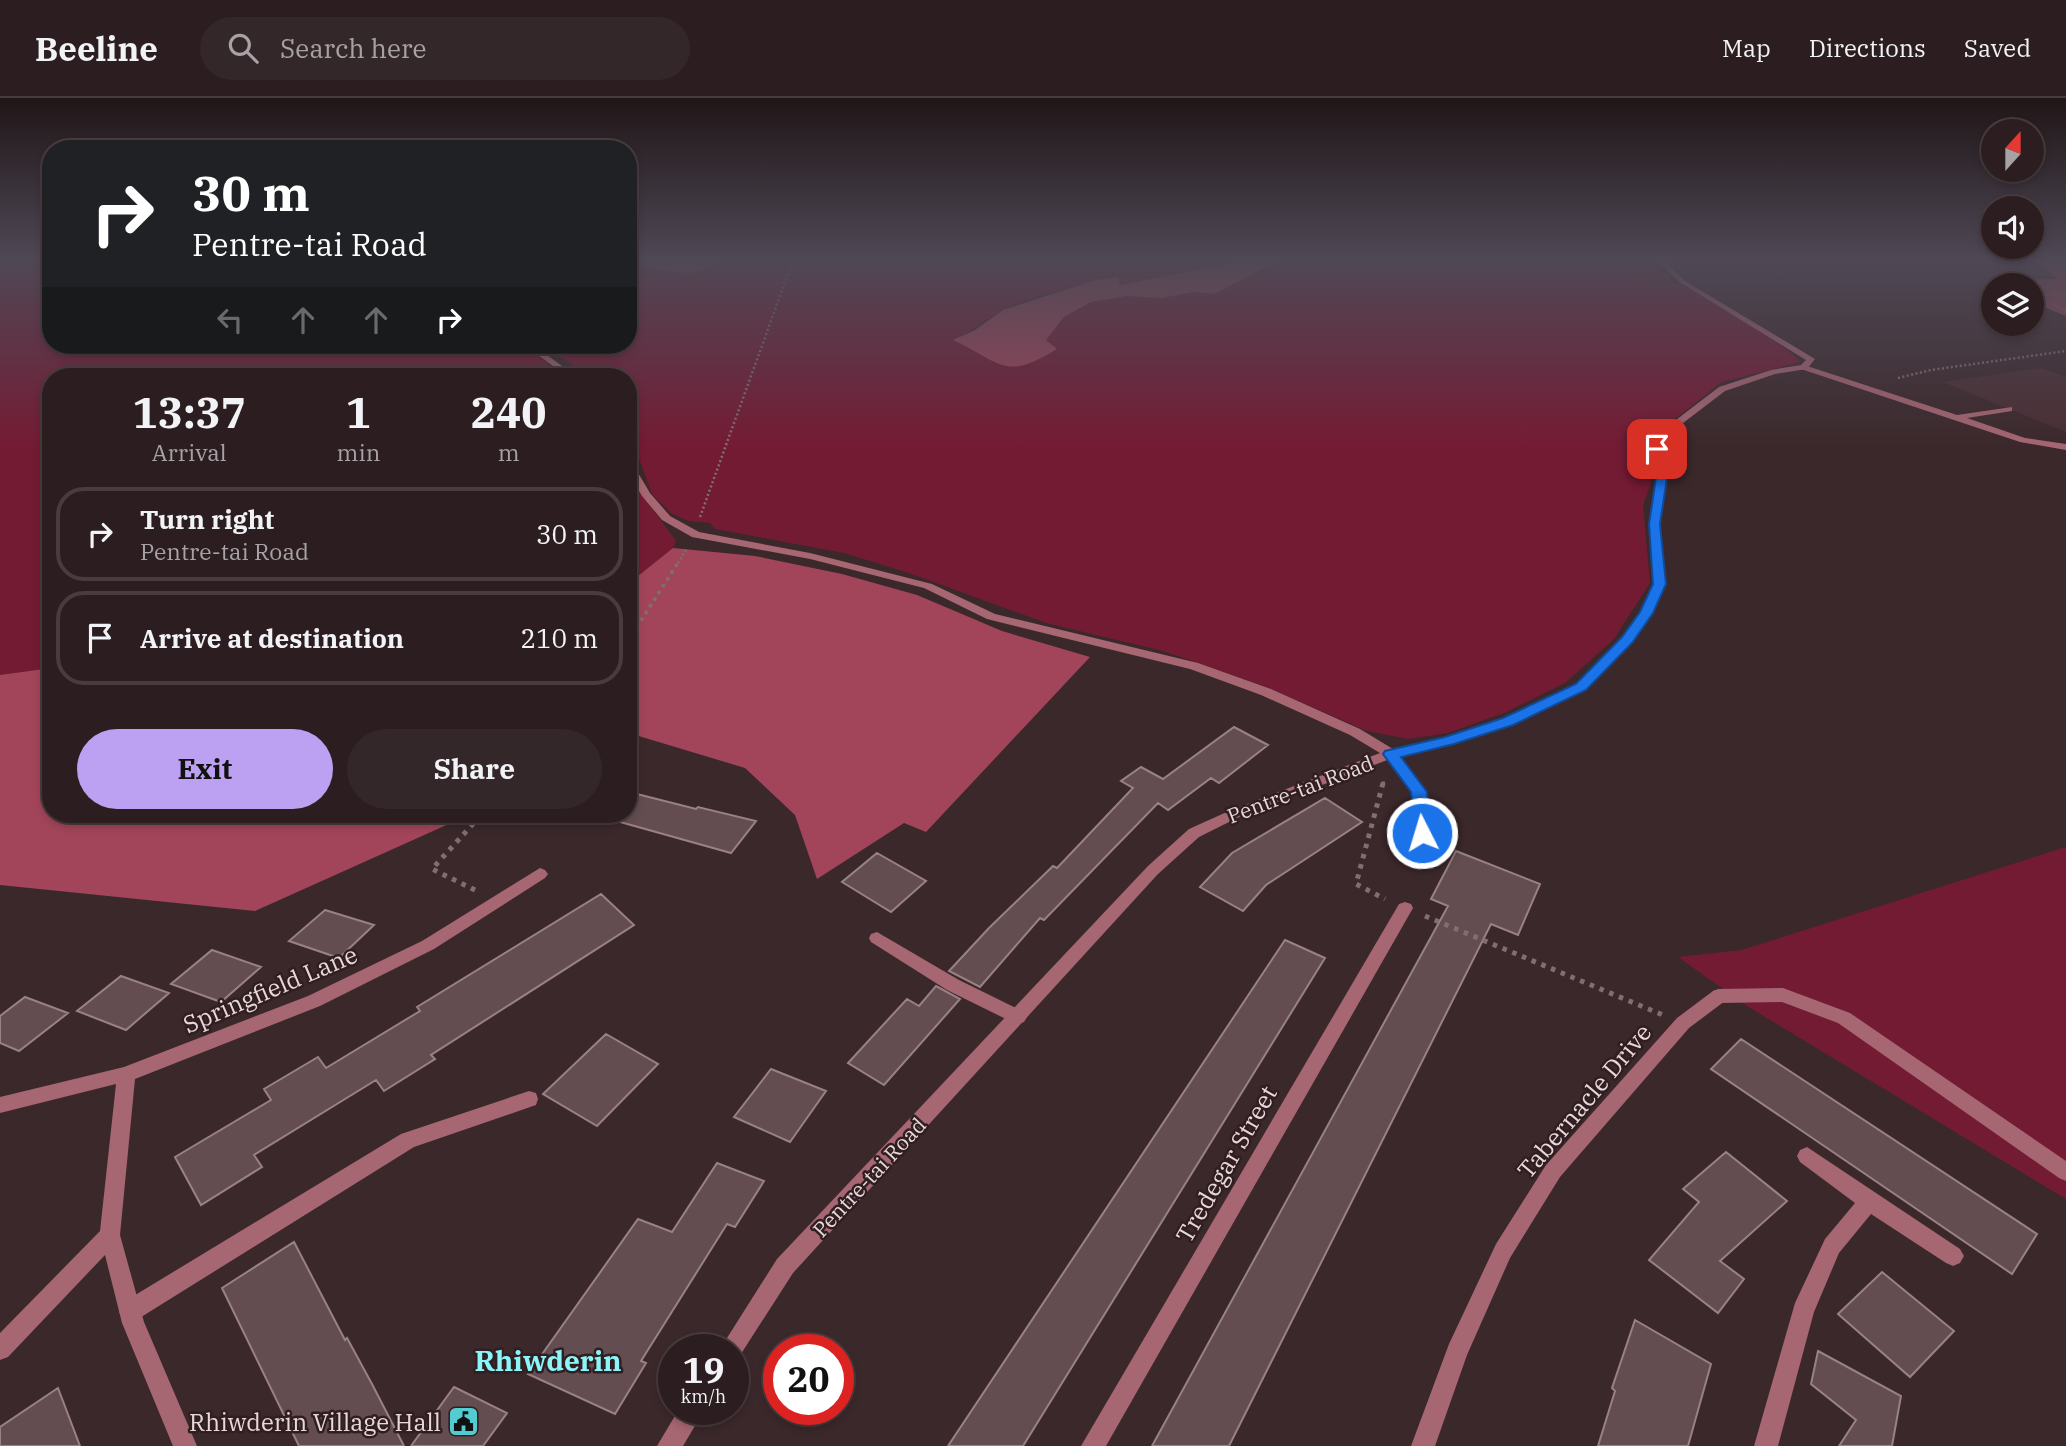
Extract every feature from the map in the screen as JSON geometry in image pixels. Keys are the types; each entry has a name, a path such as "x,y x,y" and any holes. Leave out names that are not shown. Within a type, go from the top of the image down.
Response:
{"street":[{"path":"1754,323 1802,351 1811,359 1804,367 2023,440 2066,447"},
{"path":"541,354 561,368"},
{"name":"Pentre-tai Road","path":"741,1334 785,1266 1153,870 1194,833 1246,809 1391,754 1448,741 1508,721 1581,687 1627,640 1647,613 1660,584 1654,524 1662,471 1657,449 1662,435 1722,389 1774,372 1804,367"},
{"path":"1955,417 2009,409"},
{"path":"637,478 666,518 696,535 810,556 928,586 991,617 1194,666 1266,692 1355,732 1391,754 1419,792 1424,854"},
{"name":"Springfield Lane","path":"0,1105 126,1074 314,1001 428,945 540,874"},
{"name":"Tredegar Street","path":"1093,1446 1405,908"},
{"path":"877,938 953,985 1018,1017"},
{"name":"Tabernacle Drive","path":"1423,1446 1457,1352 1503,1251 1553,1171 1683,1023 1719,996 1783,995 1844,1018 2066,1172"},
{"path":"126,1074 110,1235 130,1311 185,1446"},
{"path":"130,1311 408,1140 529,1099"},
{"path":"1807,1156 1952,1256"},
{"path":"1766,1446 1803,1311 1832,1247 1869,1201"},
{"path":"0,1349 110,1235"},
{"path":"669,1446 683,1425"}],"path":[{"path":"637,627 696,535 698,522 770,323"},
{"path":"1897,378 1931,370 2066,351"},
{"path":"1391,754 1356,884 1405,908 1683,1023"},
{"path":"474,823 432,869 497,901"}],"shaded area":[{"path":"0,323 42,323 42,354 535,354 553,368 42,368 42,669 0,675"},
{"path":"637,323 982,323 954,340 986,356 1056,349 1046,340 1059,323 1747,323 1800,362 1722,382 1649,439 1653,477 1643,505 1650,583 1614,639 1565,683 1504,713 1448,733 1408,739 1367,731 1264,686 1163,651 1046,623 909,573 844,553 715,529 710,523 689,521 672,514 652,494 637,453 637,368 576,368 554,354 637,354"},
{"path":"985,323 1059,323 1046,340 1057,349 1040,359 1014,367 994,362 953,340"},
{"path":"2041,368 2066,377 2066,432 1943,382"},
{"path":"637,487 676,541 673,548 637,577"},
{"path":"673,548 755,556 842,574 917,595 1002,631 1090,657 926,832 904,823 817,879 795,815 745,768 637,736 637,577"},
{"path":"42,669 42,823 451,823 255,911 0,885 0,675"},
{"path":"2066,847 2066,1199 1747,1006 1678,957 1742,950"}],"building":[{"path":"1234,727 1268,745 1219,783 1211,778 1168,810 1158,803 1044,920 1040,918 980,987 949,971 1053,866 1057,868 1133,788 1121,781 1141,767 1163,779"},
{"path":"637,794 756,821 731,853 624,823 637,823"},
{"path":"1325,798 1362,822 1266,885 1243,911 1200,887 1232,853"},
{"path":"1456,851 1540,884 1518,935 1491,924 1229,1446 1152,1446 1448,906 1431,899"},
{"path":"877,853 926,881 891,912 842,882"},
{"path":"601,894 634,925 431,1055 435,1059 384,1091 376,1080 254,1155 262,1167 201,1205 175,1157 271,1100 264,1089 318,1057 326,1068 420,1011 417,1007"},
{"path":"325,910 374,925 339,958 289,941"},
{"path":"1285,940 1325,958 1023,1446 948,1446"},
{"path":"212,950 261,967 221,1002 171,984"},
{"path":"121,976 169,993 126,1030 77,1011"},
{"path":"936,986 960,999 884,1085 848,1063 907,999 919,1006"},
{"path":"25,997 68,1013 19,1051 0,1043 0,1016"},
{"path":"606,1034 658,1064 597,1126 543,1094"},
{"path":"1741,1039 2037,1234 2012,1274 1711,1069"},
{"path":"771,1069 826,1091 790,1142 734,1117"},
{"path":"1726,1152 1787,1201 1720,1261 1744,1279 1718,1313 1649,1260 1699,1202 1683,1189"},
{"path":"717,1163 764,1181 735,1227 727,1224 641,1361 646,1363 615,1414 528,1374 638,1219 672,1232"},
{"path":"294,1242 404,1446 299,1446 222,1288"},
{"path":"1882,1272 1954,1331 1910,1377 1838,1314"},
{"path":"1635,1320 1711,1364 1688,1446 1598,1446 1615,1391 1612,1388"},
{"path":"1818,1351 1901,1396 1892,1446 1839,1446 1856,1420 1811,1384"},
{"name":"Rhiwderin Village Hall","path":"454,1387 507,1413 483,1446 411,1446"},
{"path":"58,1388 80,1446 0,1446 0,1427"}],"place":[{"name":"Rhiwderin Village Hall","path":"464,1422"}],"district":[{"name":"Rhiwderin","path":"548,1360"}],"route":[{"path":"1422,833 1419,792 1391,754 1448,741 1508,721 1581,687 1603,667 1647,613 1660,584 1654,524 1662,471 1657,449"}]}
